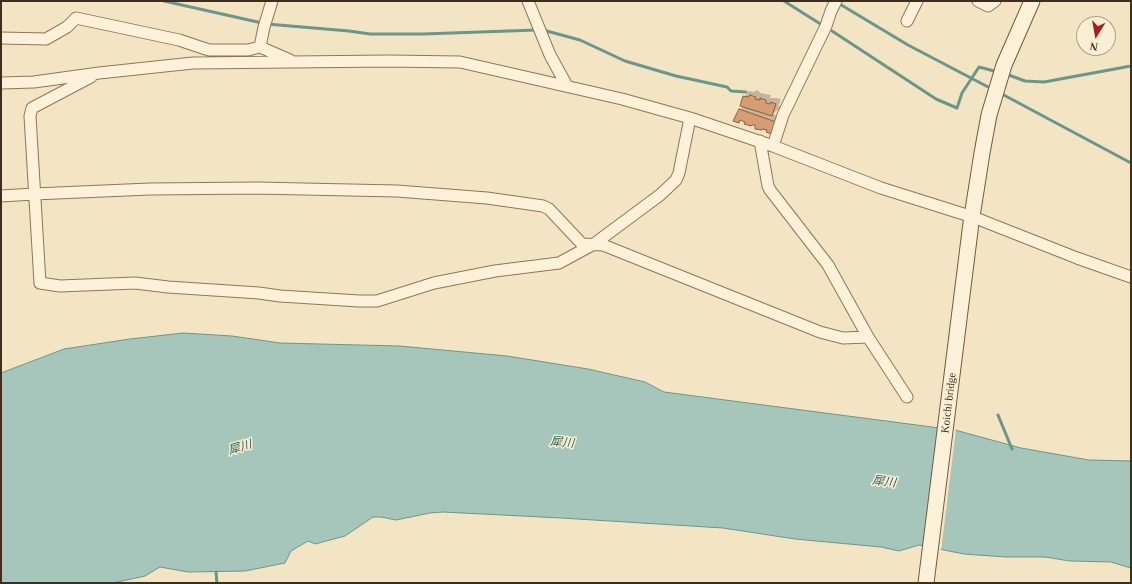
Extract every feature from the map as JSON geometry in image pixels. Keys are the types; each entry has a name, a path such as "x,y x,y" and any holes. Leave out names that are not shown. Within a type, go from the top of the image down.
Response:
{"main road":[{"name":"Koichi bridge","path":"926,583 972,220 989,115 1004,65 1032,1"}],"street":[{"path":"260,47 265,23 272,1"},
{"path":"528,1 550,55 567,86"},
{"path":"907,20 917,1"},
{"path":"978,1 988,6 995,1"},
{"path":"773,146 783,115 826,26 834,6"},
{"path":"1,38 46,39 67,27 76,18 179,40 209,50 248,50 260,47 295,62"},
{"path":"1,83 34,82 99,73 193,63 460,62 622,99 690,118 760,141 881,188 1131,277"},
{"path":"99,73 32,108 30,116 40,283 60,286 134,283 280,296 377,301 434,283 495,271 559,264 594,244 660,195 676,180 679,174 690,118"},
{"path":"760,141 770,190 828,265 868,337 907,397"},
{"path":"1,196 150,189 257,188 397,191 487,198 543,206 549,209 582,244 603,245 820,332 843,338 868,337"}],"water":[{"name":"犀川","path":"183,333 232,336 280,343 400,346 507,356 588,369 645,382 664,392 955,430 1021,448 1089,460 1131,461 1131,568 1111,562 1070,561 1045,557 1006,557 964,554 919,545 899,551 881,547 795,539 723,528 443,512 396,520 373,517 345,536 315,544 308,541 291,551 285,563 245,571 188,572 160,567 145,576 113,583 1,583 1,373 64,349"}],"pier":[{"path":"942,427 956,429 941,551 926,549"}],"building":[{"path":"750,95 756,97 755,99 760,100 760,98 766,100 766,103 770,104 771,102 776,104 772,116 740,106 743,96 748,97"},
{"path":"739,109 776,122 772,134 766,132 767,130 755,129 755,125 751,126 744,124 745,122 740,120 739,123 733,121"}],"waterway":[{"path":"164,1 262,23"},
{"path":"784,1 822,25"},
{"path":"838,3 908,45 992,89"},
{"path":"267,24 370,34 423,34 537,30"},
{"path":"543,30 580,40 625,61 676,76 727,87 731,91 746,92"},
{"path":"832,31 936,99 957,108 962,93 979,67 998,72"},
{"path":"1006,74 1025,81 1044,82 1131,66"},
{"path":"1000,93 1131,163"},
{"path":"998,415 1012,449"},
{"path":"216,572 217,583"}]}
